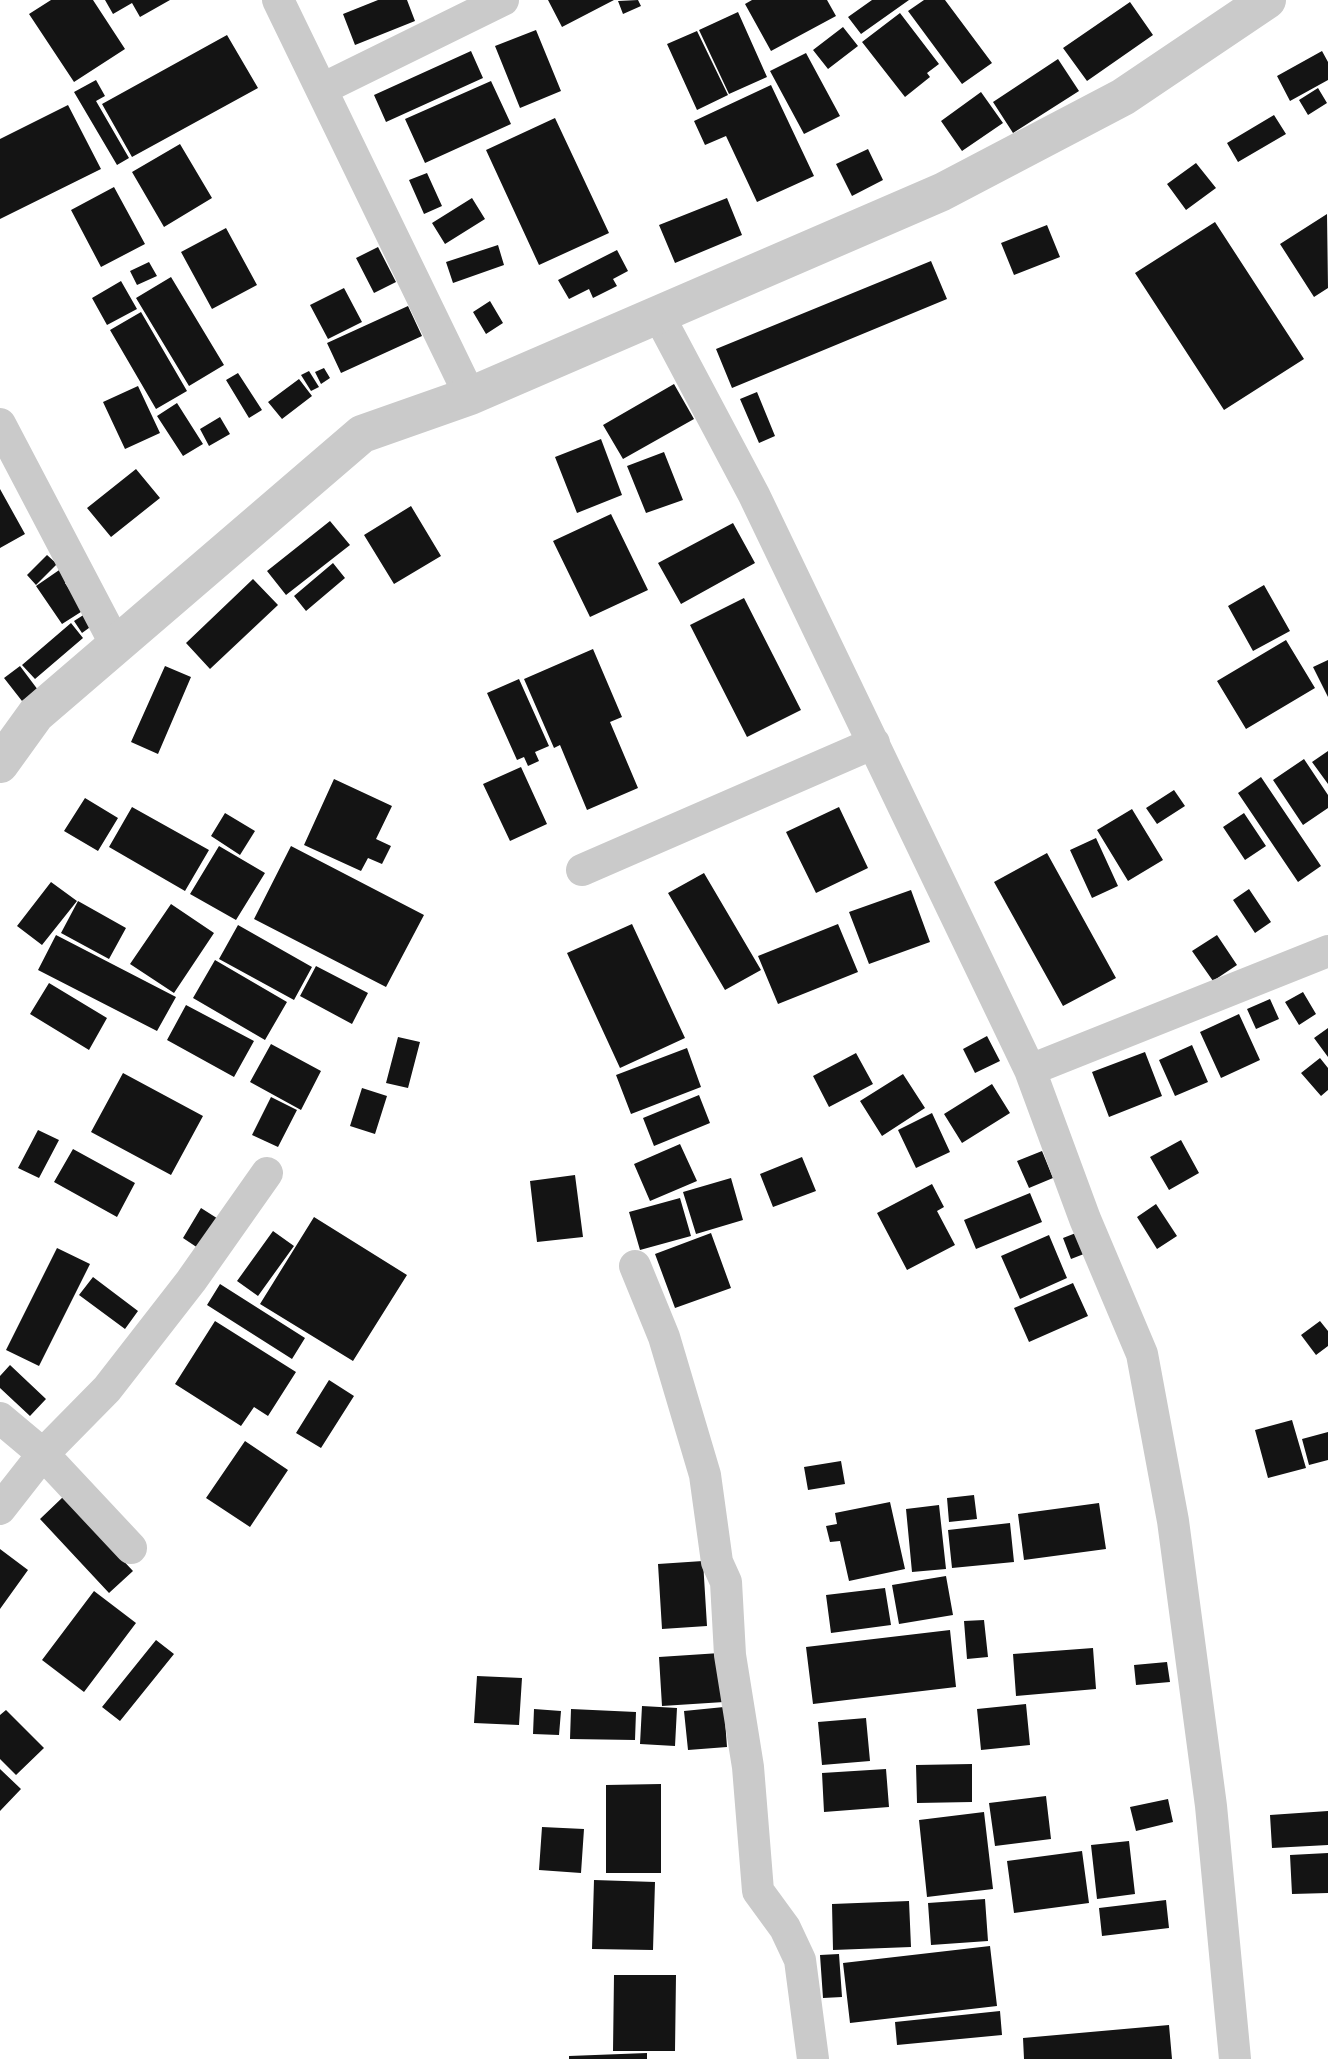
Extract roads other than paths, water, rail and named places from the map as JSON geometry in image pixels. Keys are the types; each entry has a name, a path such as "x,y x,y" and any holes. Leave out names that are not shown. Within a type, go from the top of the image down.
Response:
{"street":[{"path":"278,0 470,396"},
{"path":"322,89 503,0"},
{"path":"0,754 36,714 362,434 470,396 942,192 1123,97 1267,0"},
{"path":"659,316 754,495 1030,1070 1085,1219 1142,1354 1174,1521 1209,1792 1235,2059"},
{"path":"0,424 117,647"},
{"path":"0,764 36,714"},
{"path":"582,870 874,743"},
{"path":"1030,1070 1328,951"},
{"path":"0,1509 43,1454 107,1389 191,1281 267,1172"},
{"path":"635,1266 664,1337 705,1475 717,1562 726,1582 730,1655 748,1767 758,1891 785,1928 800,1960 813,2059"},
{"path":"0,1418 43,1454 131,1548"}]}
